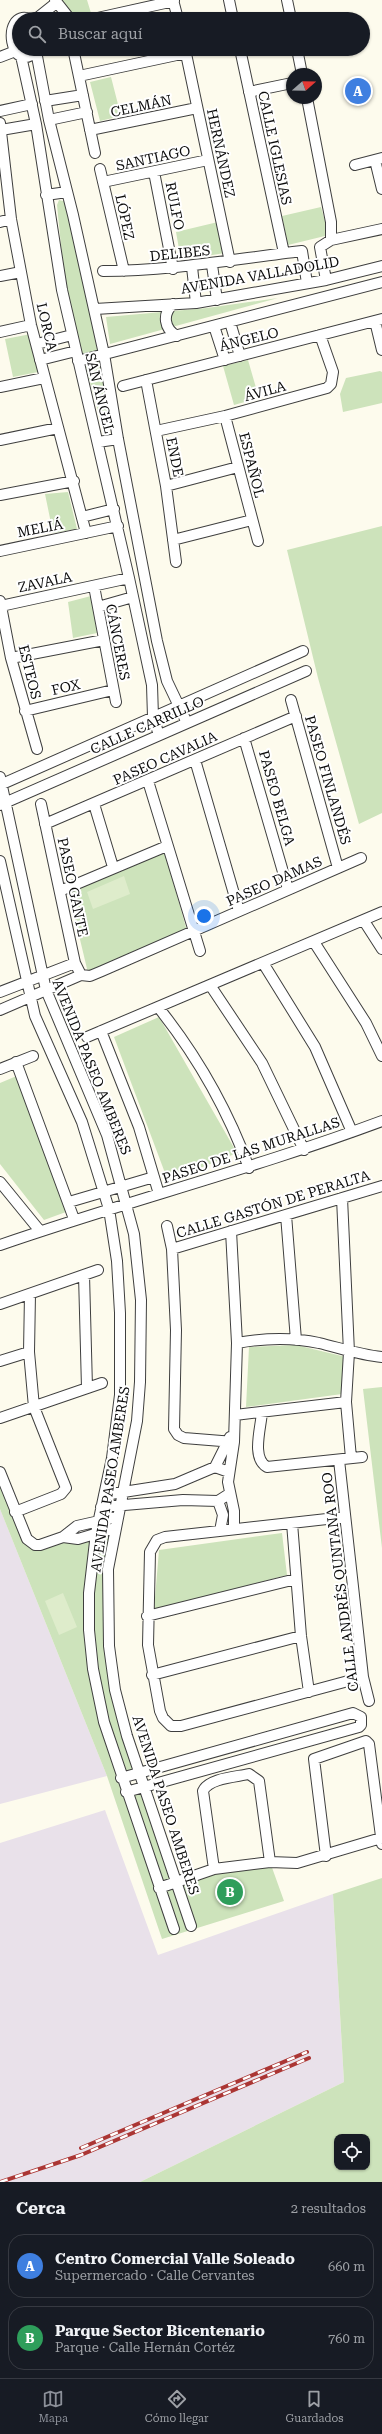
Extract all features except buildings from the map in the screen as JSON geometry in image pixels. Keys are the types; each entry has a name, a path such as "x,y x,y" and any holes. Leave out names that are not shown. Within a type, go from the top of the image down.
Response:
{"street":[{"path":"229,0 232,12"},
{"path":"288,0 290,12"},
{"path":"124,12 174,1 176,12"},
{"path":"44,12 56,2 64,12"},
{"path":"2,37 12,22"},
{"name":"SAN ÁNGEL","path":"2,37 12,49"},
{"path":"0,57 12,55"},
{"name":"SAN ÁNGEL","path":"17,56 32,104 46,195 72,335 118,526 152,685 153,717 159,735"},
{"name":"SAN ÁNGEL","path":"38,56 49,120 95,309 118,439 157,641 167,681 180,705 187,723"},
{"path":"75,56 95,153"},
{"path":"79,76 164,56"},
{"name":"HERNÁNDEZ","path":"186,56 230,262"},
{"name":"CALLE IGLESIAS","path":"241,56 284,253"},
{"path":"298,56 301,68"},
{"path":"249,92 286,84"},
{"path":"45,101 83,94"},
{"path":"0,111 32,104"},
{"path":"308,104 331,222 331,240"},
{"name":"CELMÁN","path":"90,130 197,108"},
{"path":"49,120 87,112"},
{"path":"1,127 36,124"},
{"name":"LORCA","path":"1,127 3,167 11,220 31,325 37,344 44,378 74,482 86,533"},
{"path":"355,165 379,159 382,190"},
{"name":"SANTIAGO","path":"103,182 208,160"},
{"name":"LÓPEZ","path":"100,169 124,271"},
{"name":"RULFO","path":"154,172 173,269"},
{"path":"46,195 67,192"},
{"path":"0,222 11,220"},
{"path":"326,280 320,247 331,240 382,229"},
{"name":"DELIBES","path":"102,271 173,269 302,251 307,283"},
{"path":"212,264 217,300"},
{"name":"AVENIDA VALLADOLID","path":"95,309 196,303 217,300 326,280 382,266"},
{"path":"192,267 196,303"},
{"path":"0,276 21,272"},
{"path":"40,360 104,354 382,282"},
{"path":"174,304 167,312 166,321 169,330 177,336"},
{"path":"378,320 382,350"},
{"name":"ÁNGELO","path":"123,386 378,320"},
{"path":"230,322 240,356"},
{"path":"0,332 31,325"},
{"path":"214,326 225,360"},
{"path":"37,344 72,335"},
{"name":"ÁVILA","path":"156,432 225,416 321,390 331,384 333,372 320,336"},
{"path":"0,387 44,378"},
{"name":"ENDE","path":"146,380 166,486 176,562"},
{"name":"ESPAÑOL","path":"225,416 258,541"},
{"path":"0,440 58,428"},
{"path":"98,442 118,439"},
{"path":"166,486 238,467"},
{"path":"0,495 74,482"},
{"path":"82,517 114,509"},
{"path":"174,540 252,520"},
{"name":"MELIÁ","path":"0,551 118,526"},
{"name":"ZAVALA","path":"1,603 129,578"},
{"name":"CÁNCERES","path":"94,586 116,702"},
{"path":"98,607 133,597"},
{"name":"ESTEOS","path":"1,603 11,658 37,749"},
{"path":"11,658 104,640"},
{"path":"143,644 157,641"},
{"name":"CALLE CARRILLO","path":"0,783 303,651"},
{"name":"CALLE CARRILLO","path":"3,804 306,671"},
{"name":"FOX","path":"25,711 113,690"},
{"name":"PASEO FINLANDÉS","path":"291,700 338,868"},
{"name":"PASEO CAVALIA","path":"45,824 148,781 296,716"},
{"name":"PASEO BELGA","path":"244,738 288,889"},
{"path":"195,760 239,911"},
{"path":"148,781 200,951"},
{"name":"AVENIDA PASEO AMBERES","path":"0,783 3,804 46,990 55,1017 99,1115 127,1204 138,1265 142,1341 136,1421 108,1569 109,1646 115,1690 139,1772 191,1926"},
{"name":"PASEO GANTE","path":"41,804 75,963 81,975"},
{"path":"94,804 113,867"},
{"path":"60,891 113,867 167,846"},
{"name":"PASEO DAMAS","path":"0,1010 81,975 90,976 102,971 361,858"},
{"name":"AVENIDA PASEO AMBERES","path":"0,861 29,997 42,1036 82,1122 105,1192 109,1209 117,1261 122,1355 116,1428 96,1533 89,1593 89,1630 92,1668 104,1722 121,1778 174,1929"},
{"path":"87,1037 364,921 382,912"},
{"path":"364,921 382,949"},
{"path":"314,942 366,1023 382,1056"},
{"path":"0,992 75,963"},
{"path":"263,963 315,1047 352,1132"},
{"path":"210,985 262,1063 304,1150"},
{"path":"158,1007 182,1036 217,1093 236,1133 249,1168"},
{"path":"101,1031 121,1079 159,1194"},
{"path":"0,1069 33,1056"},
{"path":"16,1062 69,1202 74,1219"},
{"name":"PASEO DE LAS MURALLAS","path":"0,1245 74,1219 249,1168 304,1150 382,1121"},
{"name":"PASEO DE LAS MURALLAS","path":"69,1202 154,1177"},
{"path":"0,1182 40,1232"},
{"name":"CALLE GASTÓN DE PERALTA","path":"172,1249 382,1186"},
{"path":"342,1198 349,1352 346,1402 351,1458"},
{"path":"286,1215 296,1340"},
{"path":"167,1226 172,1249 176,1330 174,1429 184,1438 231,1438"},
{"path":"231,1231 237,1343 235,1415 231,1438 229,1472 229,1494 234,1511 234,1529"},
{"path":"0,1304 98,1270"},
{"path":"84,1275 88,1388"},
{"path":"15,1512 61,1494 66,1490 66,1486 34,1407 29,1352 30,1294"},
{"path":"237,1343 277,1338 318,1343 349,1352 382,1357"},
{"path":"0,1361 29,1352"},
{"path":"0,1418 102,1383"},
{"path":"235,1415 346,1402"},
{"path":"262,1412 258,1456 262,1464 272,1468 362,1457"},
{"path":"104,1495 175,1484 215,1467 231,1438"},
{"name":"CALLE ANDRÉS QUNTANA ROO","path":"339,1460 363,1678 369,1701"},
{"path":"215,1467 229,1472"},
{"path":"0,1472 27,1539 35,1545 40,1545 63,1537 73,1528 98,1521 116,1522"},
{"path":"101,1507 183,1500 218,1501 229,1494"},
{"path":"218,1501 223,1515 220,1531"},
{"path":"345,1517 161,1538 152,1545 150,1552 147,1616 152,1674 160,1711 163,1718 171,1726 181,1726 363,1678"},
{"path":"63,1537 78,1539 96,1533 116,1522"},
{"path":"292,1523 301,1636 309,1692"},
{"path":"147,1616 296,1579"},
{"path":"152,1674 301,1636"},
{"path":"121,1778 353,1714 361,1717 362,1721 359,1727 126,1792"},
{"path":"159,1888 214,1869 270,1862 297,1863 326,1856 382,1841 369,1744 366,1741 316,1757 313,1763 326,1856"},
{"path":"214,1869 203,1791 206,1786 212,1783 249,1774 259,1781 270,1862"}],"shaded area":[{"path":"0,1509 107,1776 0,1804"},
{"path":"105,1810 158,1955 333,1894 344,2082 140,2182 0,2182 0,1843"}],"green space":[{"path":"61,0 87,0 91,12 67,12"},
{"path":"111,77 121,116 100,121 90,82"},
{"path":"59,200 67,202 113,427 107,430 103,429 66,296 57,205"},
{"path":"321,207 329,235 288,245 282,216"},
{"path":"218,222 225,253 181,260 176,232"},
{"path":"278,298 110,344 106,317 207,308"},
{"path":"31,334 38,372 13,377 5,339"},
{"path":"248,360 259,398 234,405 223,366"},
{"path":"380,371 382,372 382,403 343,412 340,394 346,378"},
{"path":"68,492 77,529 53,533 45,494"},
{"path":"382,526 382,813 359,824 318,678 287,550"},
{"path":"91,596 97,633 73,638 68,602"},
{"path":"164,850 187,931 88,973 68,889"},
{"path":"124,876 130,894 93,909 87,892"},
{"path":"159,1017 237,1153 168,1181 114,1037"},
{"path":"19,1075 66,1212 44,1220 0,1164 0,1083"},
{"path":"296,1345 346,1357 342,1394 246,1407 249,1347"},
{"path":"382,1387 382,1548 363,1389"},
{"path":"0,1472 30,1543 115,1528 109,1648 139,1773 121,1778 126,1792 144,1787 176,1883 214,1869 270,1862 284,1901 162,1939 107,1776 0,1509"},
{"path":"282,1533 287,1575 154,1610 159,1550"},
{"path":"63,1593 77,1627 59,1635 45,1601"},
{"path":"382,1878 382,2182 140,2182 344,2082 333,1894"}],"railway":[{"path":"81,2148 307,2052"},
{"path":"0,2182 81,2155 309,2058"}],"place":[{"name":"Centro Comercial Valle Soleado","path":"358,91"},
{"name":"Parque Sector Bicentenario","path":"230,1892"}]}
